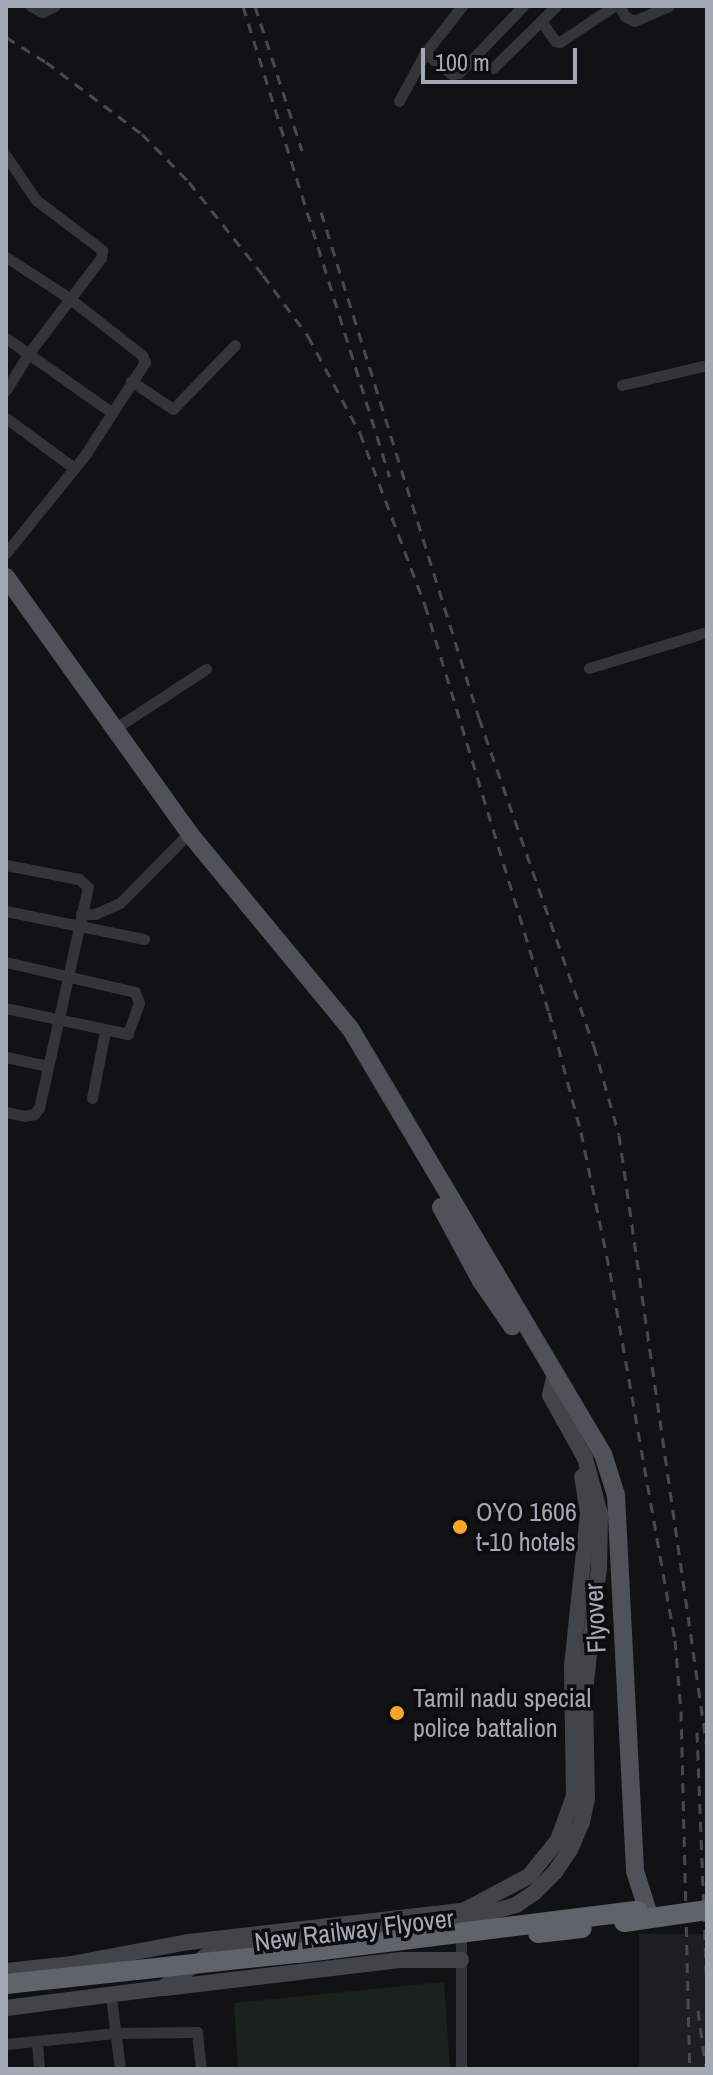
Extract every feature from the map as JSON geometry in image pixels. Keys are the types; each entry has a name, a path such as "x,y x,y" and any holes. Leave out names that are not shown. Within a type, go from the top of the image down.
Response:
{"highway":[{"name":"New Railway Flyover","path":"6,1995 582,1928 707,1901"},
{"name":"New Railway Flyover","path":"6,1984 707,1910"}],"main road":[{"path":"6,577 186,834"},
{"path":"6,590 186,834"},
{"name":"Flyover","path":"186,834 350,1028 598,1459 609,1497 625,1836 643,1915"}],"street":[{"path":"31,6 42,12 55,6"},
{"path":"399,101 425,53 462,6"},
{"path":"425,53 448,71 459,73 523,6"},
{"path":"493,68 556,6"},
{"path":"541,21 555,41 560,42 617,6 634,21 669,6"},
{"path":"6,156 36,200 102,250 101,258 29,353 6,390"},
{"path":"6,257 69,298 145,358 74,468 6,553"},
{"path":"6,338 111,412"},
{"path":"131,381 173,409 235,345"},
{"path":"622,385 707,365"},
{"path":"6,418 74,468"},
{"path":"589,668 707,632"},
{"path":"114,729 206,669"},
{"path":"80,920 120,903 186,834"},
{"path":"6,865 85,883 88,887 39,1108 34,1114 6,1112"},
{"path":"6,911 80,920 144,939"},
{"path":"6,962 135,992 139,997 128,1034 6,1008"},
{"path":"92,1098 105,1031"},
{"path":"6,1057 48,1066"},
{"path":"161,1988 206,1956 462,1917 529,1876 558,1840 574,1796 572,1666 588,1513 581,1469 553,1411 557,1391"},
{"path":"6,1971 71,1964 189,1942 462,1917"},
{"path":"461,2069 462,1917"},
{"path":"161,1988 178,1949 189,1942"},
{"path":"6,2008 401,1960 461,1960"},
{"path":"111,1997 120,2069"},
{"path":"6,2044 117,2033 197,2032 201,2069"},
{"path":"37,2041 39,2069"}],"shaded area":[{"path":"639,1934 707,1934 707,2069 639,2069"},
{"path":"444,1982 450,2069 238,2069 234,2003"}],"railway":[{"path":"243,6 390,477"},
{"path":"255,6 302,151"},
{"path":"6,37 46,62 142,134 189,182 308,336 360,433 425,605 549,1012 581,1132 610,1272 675,1640 681,1711 690,2069"},
{"path":"321,212 479,718 594,1046 619,1135 707,1748"},
{"path":"697,1732 707,1997"},
{"path":"698,2010 706,2069"}],"place":[{"name":"OYO 1606 t-10 hotels","path":"460,1527"},
{"name":"Tamil nadu special police battalion","path":"397,1713"}]}
